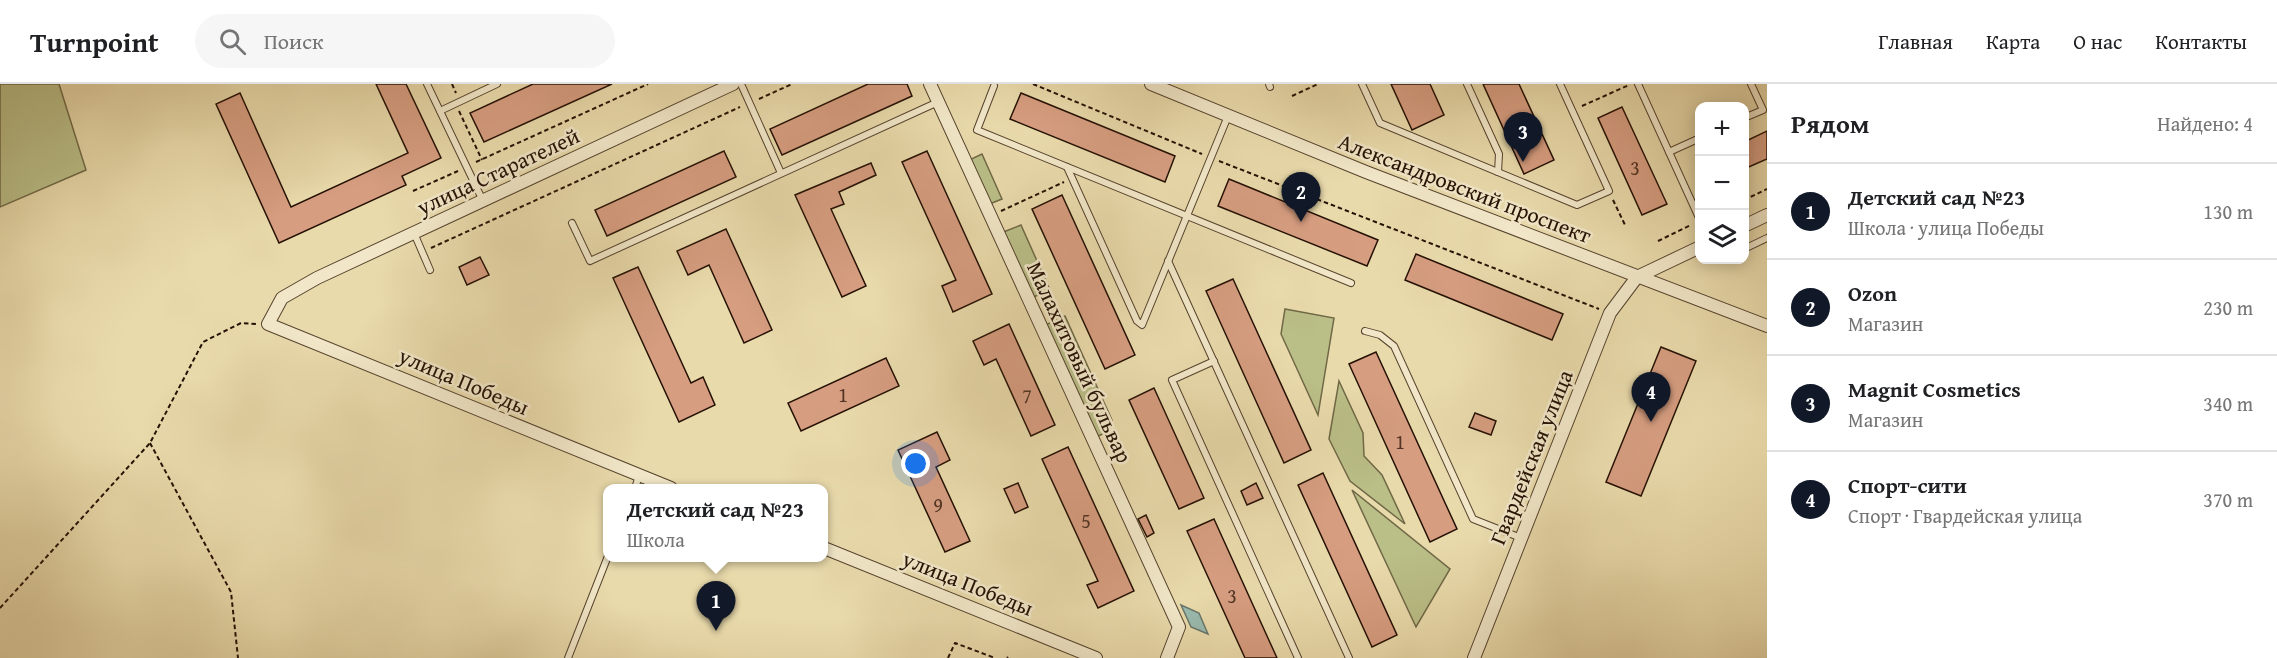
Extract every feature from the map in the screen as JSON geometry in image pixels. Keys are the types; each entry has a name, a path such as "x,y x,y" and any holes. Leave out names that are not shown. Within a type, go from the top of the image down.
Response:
{"street":[{"name":"улица Старателей","path":"268,324 282,298 317,278 733,84"},
{"name":"Малахитовый бульвар","path":"930,84 989,217 1179,627 1167,658"},
{"name":"Александровский проспект","path":"1151,84 1637,277 1767,326"},
{"path":"1749,224 1767,215"},
{"path":"1637,277 1695,248"},
{"name":"Гвардейская улица","path":"1474,658 1610,314 1637,277"},
{"name":"улица Победы","path":"268,324 659,484"},
{"name":"улица Победы","path":"828,550 1096,658"}],"lane":[{"path":"427,84 483,202"},
{"path":"440,111 497,84"},
{"path":"741,84 781,173"},
{"path":"1362,84 1380,123 1578,205 1609,191 1560,84"},
{"path":"1467,84 1499,154 1498,172"},
{"path":"1638,84 1695,210"},
{"path":"1749,116 1763,110 1751,84"},
{"path":"994,86 977,130 1351,283"},
{"path":"572,223 590,261 938,102"},
{"path":"1067,167 1137,321 1142,325 1228,116"},
{"path":"1669,152 1695,140"},
{"path":"414,233 430,270"},
{"path":"1749,247 1767,238"},
{"path":"1168,261 1349,658"},
{"path":"1365,331 1380,335 1394,346 1473,519 1521,538"},
{"path":"1214,361 1172,380 1298,658"},
{"path":"637,484 639,476"},
{"path":"571,657 606,562"}],"path":[{"path":"413,191 648,84"},
{"path":"422,252 792,84"},
{"path":"1034,84 1211,158 1610,314"},
{"path":"1292,96 1318,84"},
{"path":"1572,111 1631,84"},
{"path":"456,103 482,160"},
{"path":"989,217 1072,179"},
{"path":"1749,198 1767,189"},
{"path":"1609,191 1626,228"},
{"path":"1658,241 1695,222"},
{"path":"0,608 150,443 203,342 241,323 268,324"},
{"path":"150,443 231,592 238,658"},
{"path":"948,658 955,643 995,658"}],"green space":[{"path":"0,84 59,84 86,170 0,207"},
{"path":"982,154 1002,199 987,205 967,161"},
{"path":"1021,225 1050,290 1031,298 1001,233"},
{"path":"1285,309 1334,318 1318,415 1281,334"},
{"path":"1065,316 1112,420 1107,432 1094,438 1043,326"},
{"path":"1339,381 1363,433 1364,456 1382,475 1405,524 1350,481 1329,439"},
{"path":"1352,490 1450,569 1416,627"}],"water":[{"path":"1181,605 1199,613 1208,634 1191,627"}],"building":[{"path":"376,84 406,84 441,158 402,176 406,185 279,243 216,104 240,93 291,207 408,153"},
{"path":"533,84 612,84 484,142 470,113"},
{"path":"868,84 907,84 912,96 782,155 770,129"},
{"path":"1391,84 1430,84 1444,115 1412,130"},
{"path":"1483,84 1519,84 1554,160 1524,174"},
{"path":"1021,93 1175,156 1165,182 1010,119"},
{"path":"1622,107 1667,204 1642,215 1598,118"},
{"path":"1767,131 1767,159 1749,167 1749,156 1749,140"},
{"path":"724,151 736,177 607,236 595,210"},
{"path":"927,151 992,294 953,312 942,286 956,280 902,162"},
{"path":"871,163 876,175 839,192 844,204 831,209 866,286 842,297 795,195"},
{"path":"1229,179 1378,240 1367,266 1218,206"},
{"path":"1062,195 1135,355 1105,369 1032,209"},
{"path":"726,229 772,330 744,343 709,265 688,275 677,251"},
{"path":"1416,254 1563,314 1552,340 1405,280"},
{"path":"480,257 489,275 467,285 459,267"},
{"path":"638,267 691,383 703,377 715,405 679,422 613,278"},
{"path":"1233,279 1311,450 1284,463 1206,291"},
{"path":"1009,324 1055,425 1031,436 996,359 984,365 973,341"},
{"path":"1661,347 1696,361 1641,496 1606,482"},
{"path":"1376,352 1457,529 1430,542 1349,364"},
{"path":"886,358 899,386 801,431 788,403"},
{"path":"1154,388 1204,498 1179,509 1129,400"},
{"path":"1475,413 1496,421 1491,435 1469,427"},
{"path":"937,432 950,460 936,467 970,541 945,552 898,450"},
{"path":"1068,447 1134,591 1098,608 1087,585 1098,581 1042,459"},
{"path":"1323,473 1397,635 1372,647 1298,485"},
{"path":"1018,483 1028,507 1015,513 1004,489"},
{"path":"1256,483 1263,498 1247,505 1241,491"},
{"path":"1146,515 1154,533 1147,537 1138,519"},
{"path":"1214,519 1277,658 1245,658 1187,531"}],"place":[{"name":"Magnit Cosmetics","path":"1523,162"},
{"name":"Ozon","path":"1301,222"},
{"name":"Спорт-сити","path":"1651,422"},
{"name":"Детский сад №23","path":"716,631"}]}
